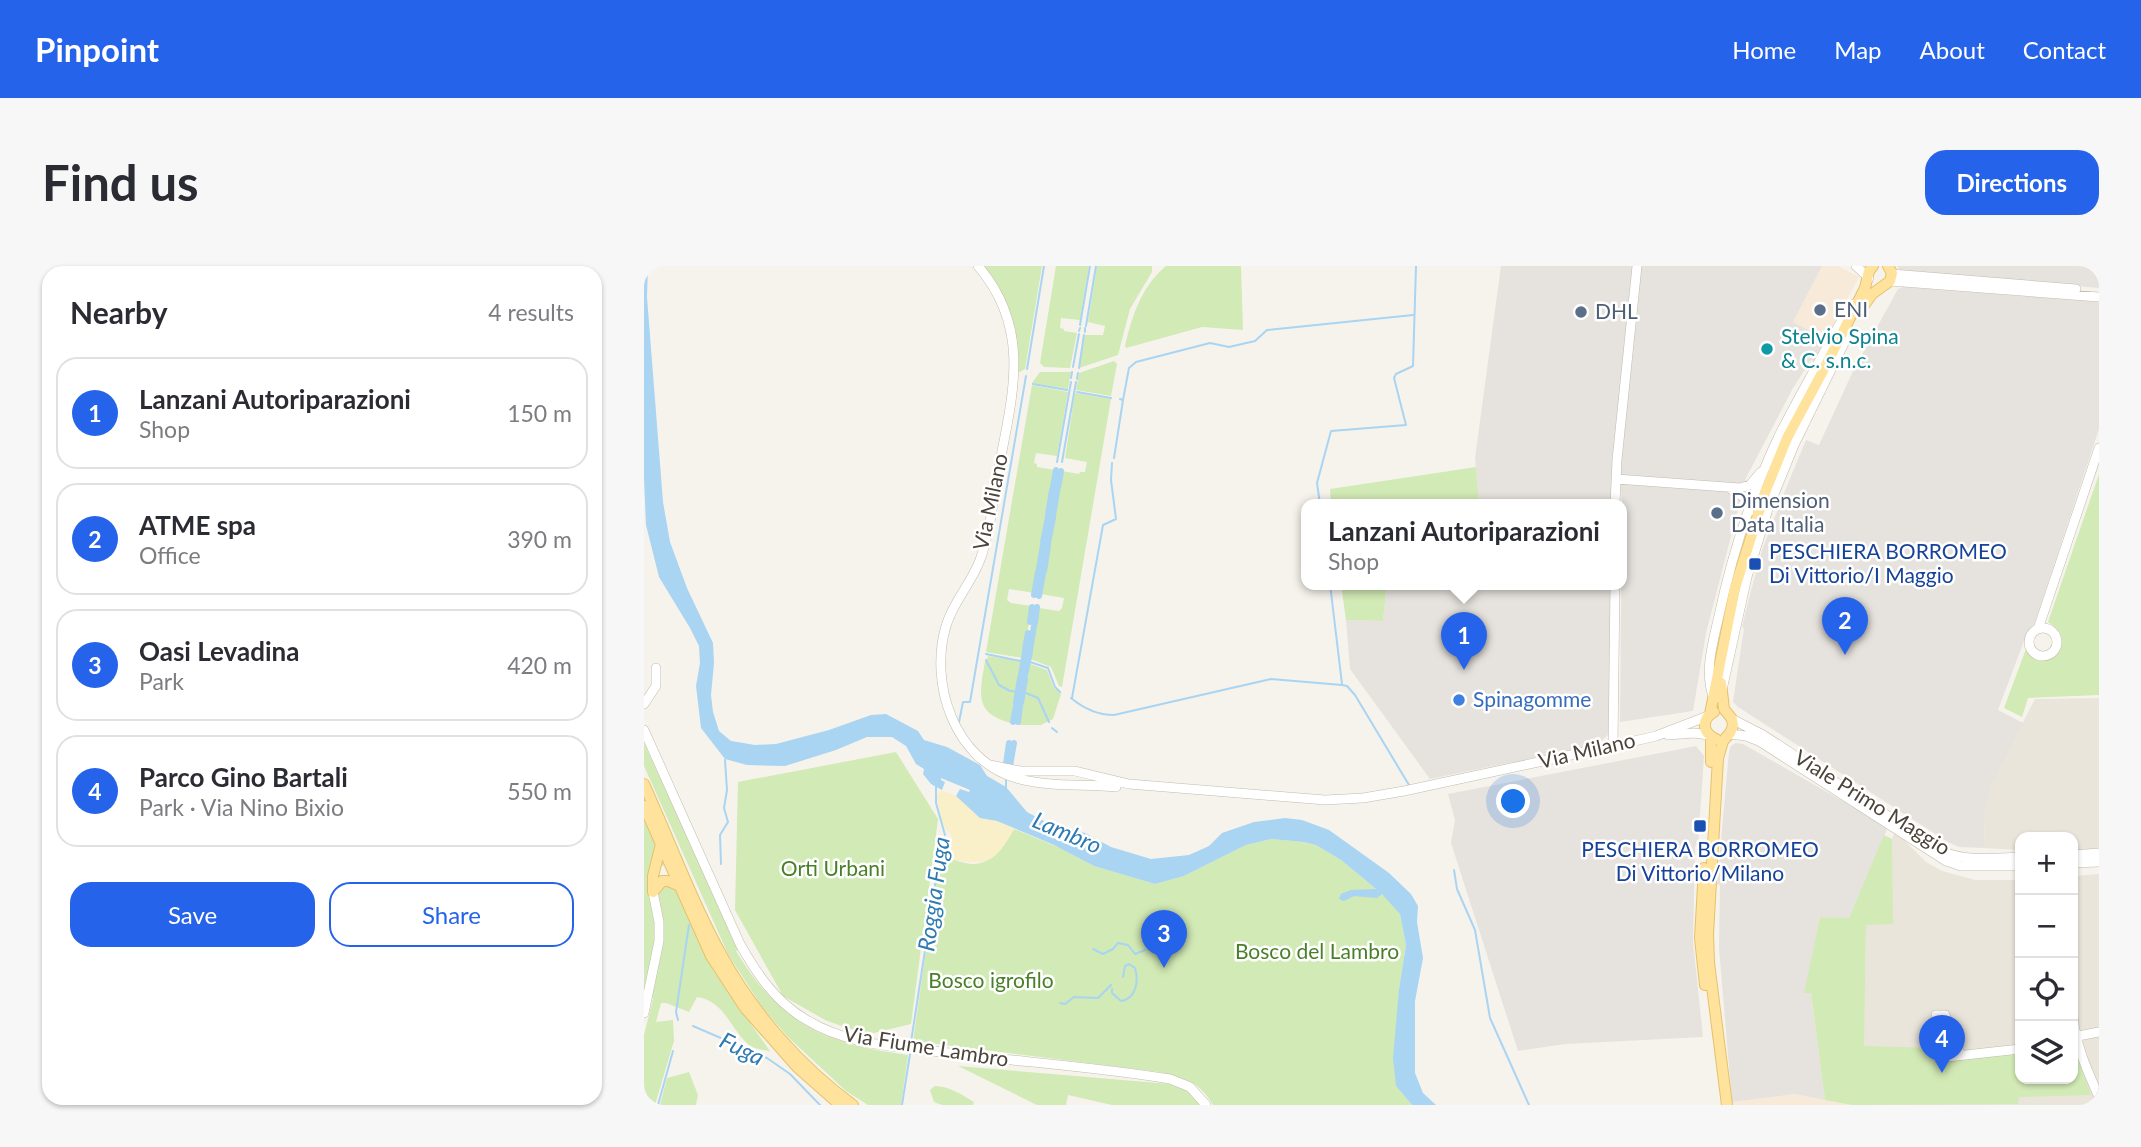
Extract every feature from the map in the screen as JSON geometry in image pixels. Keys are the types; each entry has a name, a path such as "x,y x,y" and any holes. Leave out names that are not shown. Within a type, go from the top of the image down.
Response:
{"main road":[{"path":"1721,1105 1700,938 1712,757 1710,736 1704,725 1718,695 1720,655 1741,563 1762,499 1787,438 1824,371 1873,266"},
{"path":"1869,278 1874,285 1888,273"},
{"path":"1824,371 1869,297 1888,273"},
{"path":"1718,695 1733,727 1720,747 1717,764 1709,963 1727,1105"},
{"path":"1709,715 1719,711 1729,716"},
{"path":"1710,736 1717,739 1727,736"},
{"path":"644,785 722,956 751,1002 796,1055 853,1105"},
{"path":"644,806 711,956 745,1008 797,1067 840,1105"},
{"path":"653,892 653,876 661,845"},
{"path":"653,892 662,881 680,886"}],"street":[{"name":"Via Milano","path":"978,266 995,288 1009,320 1015,349 1015,376 985,541 975,570 948,619 941,662 946,702 955,726 970,748 990,765 1011,776 1030,781 1118,787 1144,786 1325,800 1363,798 1404,792 1656,736 1709,715"},
{"path":"1615,499 1637,266"},
{"path":"1856,266 1869,278"},
{"path":"1888,273 2099,291"},
{"path":"1888,273 2099,297"},
{"path":"1718,695 1708,671 1730,573 1749,513 1780,435 1843,318 1860,298"},
{"path":"1718,695 1747,577 1768,509 1794,445 1848,335"},
{"path":"2038,629 2099,448"},
{"path":"1616,479 1729,488 1750,485 1770,458"},
{"path":"1729,488 1745,498 1749,513"},
{"path":"1613,746 1615,590"},
{"path":"644,704 656,687 656,668"},
{"name":"Viale Primo Maggio","path":"1729,716 1763,735 1942,851 1954,856 1975,858 2015,857"},
{"name":"Via Fiume Lambro","path":"644,730 746,954 768,988 804,1019 836,1035 871,1043 1176,1080 1193,1090 1206,1105"},
{"name":"Via Milano","path":"1656,736 1694,733 1710,736"},
{"name":"Viale Primo Maggio","path":"1727,736 1746,736 1759,741 1946,861 1961,866 2015,866"},
{"path":"2078,855 2099,853"},
{"path":"2078,863 2099,862"},
{"path":"644,1013 659,941 659,922 653,892"},
{"path":"1960,1054 1945,1015 1936,1015 1938,1058 2015,1050"},
{"path":"2078,1036 2099,1032"},
{"path":"2078,1047 2099,1097"}],"shaded area":[{"path":"1501,266 1637,266 1615,499 1479,499 1475,458"},
{"path":"1640,266 1822,266 1793,322 1826,339 1815,361 1811,360 1793,388 1746,478 1706,633 1693,711 1620,722 1621,590 1627,590 1627,499 1622,499 1620,476"},
{"path":"1822,266 1838,266 1859,277 1826,339 1793,322"},
{"path":"1897,266 2099,266 2099,288 1900,270"},
{"path":"1903,287 2099,302 2099,429 2034,625 2027,633 1998,710 2023,723 1993,781 1985,810 1984,848 1959,847 1948,842 1733,702 1744,628 1742,627 1748,602 1762,550 1789,481 1806,440 1819,445 1854,369 1898,289"},
{"path":"1386,590 1615,590 1613,730 1597,745 1430,779 1350,669 1346,620 1383,621"},
{"path":"2099,698 2099,850 2078,852 2078,832 2015,832 2015,850 1984,848 1985,810 1993,780 2035,699"},
{"path":"1736,743 1743,744 1888,827 1849,918 1820,917 1805,993 1811,993 1825,1100 1795,1094 1732,1102 1719,948 1720,885 1717,884 1729,752 1731,746"},
{"path":"1696,746 1704,756 1698,845 1695,846 1693,942 1703,1037 1565,1044 1518,1051 1451,843 1455,820 1448,794"},
{"path":"1895,831 1926,862 1942,871 1975,880 2015,880 2015,1084 2078,1084 2078,876 2099,874 2099,1105 1862,1105 1866,924 1893,924 1892,839"},
{"path":"1795,1094 1852,1105 1733,1105 1732,1102"}],"green space":[{"path":"980,266 1042,266 1025,369 1020,372 1017,371 1015,333"},
{"path":"1056,266 1089,266 1080,320 1061,318 1060,328 1077,333 1070,368 1044,367 1040,363"},
{"path":"1097,266 1152,266 1152,272 1130,309 1118,355 1079,368 1085,335 1103,335 1105,326 1088,322"},
{"path":"1166,266 1241,266 1243,330 1202,327 1126,348 1134,313 1150,283"},
{"path":"1114,361 1117,364 1111,396 1076,390 1079,373"},
{"path":"1040,372 1071,372 1068,389 1032,383"},
{"path":"1032,385 1068,392 1057,456 1036,453 1034,463 1037,467 1055,470 1034,593 1009,589 1007,600 1032,606 1023,658 986,652"},
{"path":"1075,393 1111,399 1062,687 1059,686 1051,667 1030,659 1039,608 1059,611 1064,598 1041,594 1062,471 1079,474 1085,472 1087,462 1065,458"},
{"path":"1476,467 1479,499 1331,499 1330,489"},
{"path":"2099,474 2099,695 2028,698 2022,717 2004,708 2026,649 2036,659 2050,659 2059,649 2061,635 2048,622"},
{"path":"1342,590 1386,590 1383,621 1346,620"},
{"path":"988,656 1022,661 1011,723 990,714 982,700 985,661"},
{"path":"1030,664 1047,670 1054,688 1061,694 1053,719 1041,725 1019,725"},
{"path":"644,743 739,949 736,951 753,976 788,1013 807,1026 852,1044 908,1055 901,1105 868,1105 846,1091 788,1037 762,1007 728,954 644,766"},
{"name":"Orti Urbani","path":"896,752 938,819 911,1024 874,1033 850,1029 825,1020 783,996 735,910 738,782"},
{"path":"644,820 665,865 651,870 648,894 656,893 665,883 676,886 713,970 770,1051 749,1045 721,1010 706,1000 697,997 689,1012 661,1003 656,1022 673,1020 674,1041 655,1105 644,1105 644,1035 653,999 647,986 644,993"},
{"path":"1014,829 1094,866 1155,884 1184,876 1246,845 1271,839 1316,845 1341,860 1389,900 1400,914 1406,945 1399,989 1396,1086 1412,1105 1213,1105 1197,1086 1185,1079 1160,1072 913,1041 938,867 945,858 973,864 993,857"},
{"path":"1884,835 1892,839 1893,924 1866,925 1864,1046 1933,1048 1933,1062 2015,1054 2015,1084 2078,1084 2078,1057 2091,1095 2019,1097 2018,1104 1852,1105 1825,1100 1811,993 1804,993 1820,917 1849,918"},
{"path":"958,1066 1170,1084 1185,1089 1201,1105 1112,1105 1068,1095 1066,1105 1037,1105"},
{"path":"689,1072 698,1095 696,1105 660,1105 667,1078"},
{"path":"935,1086 955,1091 974,1102 973,1105 942,1105 934,1102 930,1090"}],"sand":[{"path":"942,790 956,796 980,818 997,821 1014,829 992,858 968,862 942,858 946,846 951,844 951,834 943,825 939,810 937,795"}],"water":[{"name":"Lambro","path":"644,266 648,266 647,297 663,502 670,542 687,588 713,643 711,695 719,731 731,741 755,745 776,744 871,715 886,714 918,731 924,740 947,747 980,765 987,776 1006,787 1027,812 1046,822 1085,833 1111,847 1151,859 1189,855 1209,846 1222,833 1254,822 1285,818 1302,820 1329,830 1389,873 1411,894 1418,906 1417,922 1423,958 1415,1001 1415,1073 1423,1093 1436,1105 1412,1105 1396,1086 1393,1058 1406,945 1400,914 1382,894 1377,898 1354,896 1344,901 1339,899 1341,894 1351,890 1376,889 1341,860 1316,845 1271,839 1246,845 1184,876 1155,884 1094,866 1054,845 997,821 980,818 956,796 960,789 970,790 941,778 945,782 942,790 931,784 923,774 924,769 916,764 906,746 892,737 867,737 785,766 747,765 725,759 701,728 696,686 700,663 699,646 659,577 646,525"}],"waterway":[{"path":"1027,369 1044,266"},
{"path":"1080,325 1090,266"},
{"path":"1086,326 1096,266"},
{"path":"1319,499 1317,483 1331,431 1406,425 1394,378 1396,374 1413,366 1416,266"},
{"path":"1123,400 1129,368 1136,362 1210,343 1229,347 1255,341 1267,330 1413,315"},
{"path":"1073,367 1079,334"},
{"path":"1079,368 1084,335"},
{"path":"1071,378 1072,372"},
{"path":"1077,379 1078,373"},
{"path":"959,722 963,702 970,702 1026,376"},
{"path":"1057,462 1071,382"},
{"path":"1062,462 1076,382"},
{"path":"1033,384 1067,390"},
{"path":"1077,392 1111,398"},
{"path":"1114,458 1123,400 1120,399"},
{"path":"1072,698 1103,525 1116,519 1111,480 1112,463"},
{"path":"1053,487 1056,470"},
{"path":"1058,488 1061,471"},
{"path":"1048,515 1052,490"},
{"path":"1053,516 1057,491"},
{"path":"1043,542 1048,517"},
{"path":"1048,543 1053,518"},
{"path":"1039,569 1043,545"},
{"path":"1044,571 1048,546"},
{"path":"1034,595 1038,572"},
{"path":"1039,596 1043,573"},
{"path":"1331,590 1342,684"},
{"path":"1030,622 1032,607"},
{"path":"1035,623 1037,607"},
{"path":"1030,650 1034,626"},
{"path":"1025,649 1028,633"},
{"path":"1021,675 1025,652"},
{"path":"1025,676 1030,652"},
{"path":"986,654 1021,661"},
{"path":"986,660 999,685 1010,691"},
{"path":"1030,662 1048,668 1055,687 1060,692"},
{"path":"1016,703 1020,678"},
{"path":"1021,703 1025,679"},
{"path":"1071,698 1091,710 1114,715 1271,679 1347,686 1409,785"},
{"path":"1012,691 1016,692"},
{"path":"1026,693 1038,698 1049,722"},
{"path":"1013,722 1016,706"},
{"path":"1018,722 1020,706"},
{"path":"1052,728 1057,732"},
{"path":"1006,764 1009,743"},
{"path":"1010,766 1014,743"},
{"path":"721,864 720,835 728,822 724,808 727,790 725,760"},
{"path":"1006,778 1006,787"},
{"name":"Roggia Fuga","path":"936,786 936,803 945,835"},
{"name":"Roggia Fuga","path":"911,1042 937,872 945,843"},
{"path":"1454,870 1457,889 1475,930 1490,1018 1529,1105"},
{"name":"Fuga","path":"678,1020 676,1012 689,925"},
{"path":"1093,949 1103,954 1118,943 1128,945 1135,954 1145,950"},
{"path":"1112,989 1112,993 1121,1001 1130,997 1136,984 1135,968 1129,964 1125,966 1123,977"},
{"path":"1060,1003 1065,1004 1074,997 1098,998 1111,985"},
{"name":"Fuga","path":"693,1026 767,1058 790,1074 820,1105"},
{"path":"658,1105 673,1051"},
{"path":"902,1105 910,1054"}],"place":[{"name":"ENI","path":"1820,310"},
{"name":"DHL","path":"1581,312"},
{"name":"Stelvio Spina & C. s.n.c.","path":"1767,349"},
{"name":"Dimension Data Italia","path":"1717,513"},
{"name":"PESCHIERA BORROMEO Di Vittorio/I Maggio","path":"1755,564"},
{"name":"ATME spa","path":"1845,655"},
{"name":"Lanzani Autoriparazioni","path":"1464,670"},
{"name":"Spinagomme","path":"1459,700"},
{"name":"PESCHIERA BORROMEO Di Vittorio/Milano","path":"1700,826"},
{"name":"Oasi Levadina","path":"1164,968"},
{"name":"Parco Gino Bartali","path":"1942,1073"}],"park label":[{"name":"Bosco del Lambro","path":"1317,952"},
{"name":"Bosco igrofilo","path":"991,981"}]}
